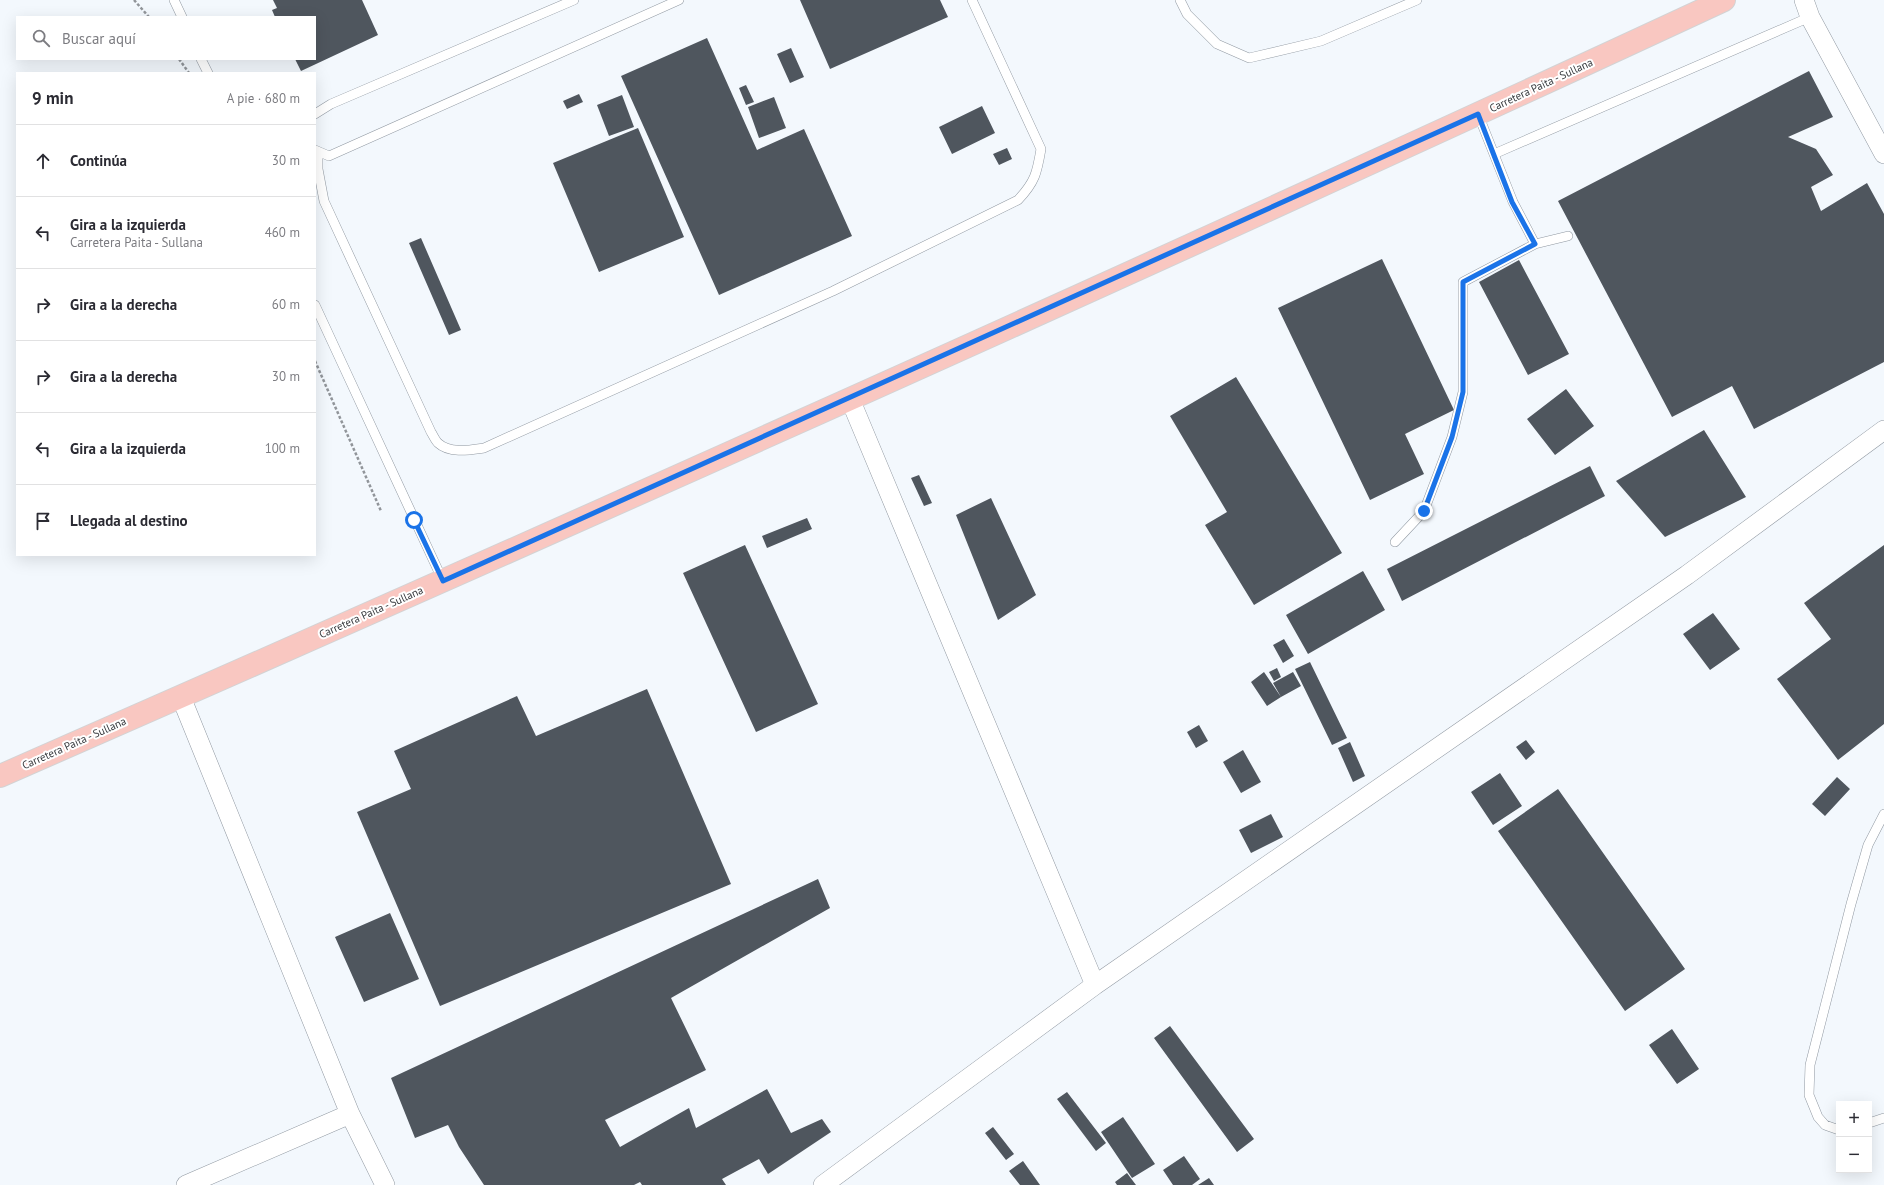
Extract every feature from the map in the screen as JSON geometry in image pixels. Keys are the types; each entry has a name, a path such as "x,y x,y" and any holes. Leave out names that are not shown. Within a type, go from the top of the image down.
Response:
{"main road":[{"name":"Carretera Paita - Sullana","path":"0,776 443,581 850,398 1478,114 1724,0"}],"street":[{"path":"1807,8 1884,154"},
{"path":"850,398 1095,985"},
{"path":"823,1185 1095,985 1687,575 1884,430"},
{"path":"181,697 350,1114 385,1185"},
{"path":"186,1185 350,1114"}],"lane":[{"path":"174,0 182,16"},
{"path":"316,113 331,104 574,0"},
{"path":"679,0 329,156 316,151 324,201 431,432 438,443 449,448 463,451 484,448 833,291 1018,200 1030,187 1037,172 1041,150 972,0"},
{"path":"1180,0 1187,14 1217,44 1248,58 1321,41 1417,0"},
{"path":"1494,154 1807,8"},
{"path":"202,60 208,72"},
{"path":"1478,114 1512,202 1535,244"},
{"path":"1394,542 1424,511 1452,437 1463,392 1463,282 1535,244 1568,236"},
{"path":"316,307 443,581"},
{"path":"1836,1129 1825,1125 1818,1117 1809,1095 1810,1065 1863,860 1868,845 1884,814"},
{"path":"1872,1122 1884,1118"}],"path":[{"path":"134,0 148,16"},
{"path":"180,60 188,72"},
{"path":"316,363 381,511"}],"building":[{"path":"273,0 362,0 378,35 301,71 296,60 316,60 316,16 275,16 272,10 277,8"},
{"path":"800,0 940,0 948,17 830,69"},
{"path":"707,38 757,150 804,129 852,236 719,295 621,76"},
{"path":"791,48 804,77 790,83 777,54"},
{"path":"1809,71 1833,117 1788,137 1816,149 1833,175 1811,187 1821,211 1867,183 1884,214 1884,362 1754,429 1732,386 1672,417 1558,201"},
{"path":"746,85 754,102 746,105 739,88"},
{"path":"579,94 583,102 567,109 563,101"},
{"path":"622,95 634,127 609,136 597,105"},
{"path":"774,97 786,128 759,138 748,107"},
{"path":"982,106 995,133 952,154 939,127"},
{"path":"638,128 684,237 599,272 553,163"},
{"path":"1007,148 1012,159 999,165 993,154"},
{"path":"421,238 461,330 449,335 409,243"},
{"path":"1382,259 1454,410 1405,434 1424,474 1370,500 1278,308"},
{"path":"1519,260 1569,354 1528,375 1479,282"},
{"path":"1236,377 1342,553 1254,605 1205,525 1227,512 1170,416"},
{"path":"1566,389 1594,426 1555,455 1527,419"},
{"path":"1704,430 1746,497 1665,537 1616,481"},
{"path":"1590,466 1605,496 1402,601 1387,569"},
{"path":"919,475 932,503 924,506 911,478"},
{"path":"991,498 1036,595 998,620 956,515"},
{"path":"807,518 812,529 767,548 762,536"},
{"path":"745,545 818,704 756,732 683,573"},
{"path":"1884,545 1884,724 1838,760 1777,679 1831,639 1804,603"},
{"path":"1363,571 1385,610 1308,654 1286,615"},
{"path":"1713,613 1740,649 1710,670 1683,634"},
{"path":"1284,639 1294,656 1283,663 1273,645"},
{"path":"1310,662 1347,738 1332,745 1295,669"},
{"path":"1277,668 1281,677 1274,681 1269,672"},
{"path":"1264,672 1281,697 1267,706 1251,682"},
{"path":"1293,672 1301,686 1281,697 1273,683"},
{"path":"647,689 731,884 440,1006 357,812 411,789 394,751 517,696 536,736"},
{"path":"1199,725 1208,741 1196,748 1187,732"},
{"path":"1526,740 1535,752 1526,760 1516,747"},
{"path":"1350,742 1365,776 1353,782 1338,748"},
{"path":"1243,750 1261,782 1241,793 1223,762"},
{"path":"1500,773 1522,806 1493,825 1471,792"},
{"path":"1837,777 1850,789 1825,816 1812,804"},
{"path":"1558,789 1685,969 1625,1011 1498,831"},
{"path":"1271,814 1283,837 1251,853 1239,830"},
{"path":"818,879 830,908 671,998 706,1070 605,1120 620,1147 689,1108 696,1128 767,1089 791,1133 822,1119 831,1132 768,1174 759,1159 722,1179 726,1185 642,1185 640,1182 634,1185 484,1185 459,1147 448,1125 415,1138 391,1078"},
{"path":"390,913 419,979 364,1002 335,937"},
{"path":"1170,1026 1254,1139 1237,1152 1154,1038"},
{"path":"1672,1029 1699,1069 1677,1084 1649,1045"},
{"path":"1067,1092 1106,1143 1096,1151 1057,1099"},
{"path":"1123,1117 1155,1164 1132,1178 1101,1132"},
{"path":"993,1127 1014,1154 1006,1160 985,1133"},
{"path":"1184,1156 1200,1179 1192,1185 1173,1185 1163,1170"},
{"path":"1023,1161 1040,1185 1020,1185 1009,1171"},
{"path":"1127,1173 1136,1185 1117,1185 1115,1182"},
{"path":"1209,1178 1214,1185 1198,1185"}],"route":[{"path":"414,520 443,581 1478,114 1512,202 1535,244 1463,282 1463,392 1452,437 1424,511"}]}
